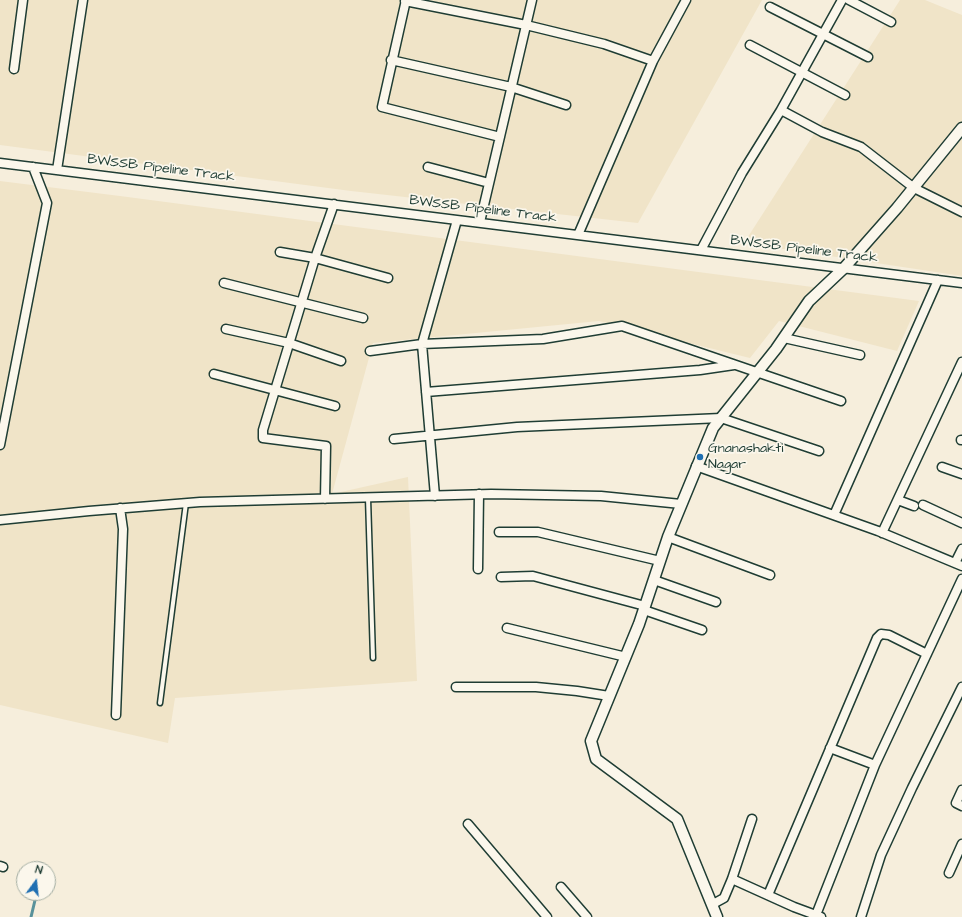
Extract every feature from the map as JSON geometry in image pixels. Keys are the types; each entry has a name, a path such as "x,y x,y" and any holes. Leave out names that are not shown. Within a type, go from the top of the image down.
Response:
{"street":[{"path":"14,69 23,0"},
{"path":"57,170 83,0"},
{"path":"500,137 382,106 405,0 526,25 604,44 653,61"},
{"path":"480,222 532,0"},
{"path":"578,235 653,61 686,0"},
{"path":"701,250 742,172 781,110 842,0"},
{"path":"849,0 891,22"},
{"path":"770,7 868,57"},
{"path":"750,45 845,94"},
{"path":"391,60 511,87 566,105"},
{"path":"781,110 822,132 861,147 914,188 962,212"},
{"path":"717,917 713,904 677,819 596,759 591,741 645,608 668,537 696,466 713,428 784,338 809,301 844,268 914,188 962,128"},
{"name":"BWSSB Pipeline Track","path":"0,162 962,283"},
{"path":"0,445 47,203 33,167"},
{"path":"428,168 489,183"},
{"path":"325,499 326,446 263,438 275,391 314,258 334,204"},
{"path":"435,496 422,344 457,220"},
{"path":"280,252 314,258 388,278"},
{"path":"834,515 938,280"},
{"path":"224,282 363,318"},
{"path":"370,351 422,344 543,339 622,326 840,401"},
{"path":"226,329 289,343 341,361"},
{"path":"784,338 860,355"},
{"path":"882,533 926,436 962,362"},
{"path":"426,392 700,370 736,364"},
{"path":"214,374 335,406"},
{"path":"394,439 517,427 721,418 818,450"},
{"path":"696,466 882,533 959,565 962,549"},
{"path":"942,467 962,474"},
{"path":"0,520 186,503 478,494 601,496 681,504"},
{"path":"478,494 478,568"},
{"path":"898,500 914,506"},
{"path":"923,505 962,523"},
{"path":"116,715 123,529 120,508"},
{"path":"499,532 538,532 660,561"},
{"path":"668,537 770,575"},
{"path":"502,577 533,576 645,608 702,630"},
{"path":"732,879 819,916 875,765 962,579"},
{"path":"654,580 716,602"},
{"path":"507,628 626,657"},
{"path":"768,895 877,638 881,634 889,635 927,654"},
{"path":"456,687 536,687 609,696"},
{"path":"861,917 881,855 962,687"},
{"path":"830,748 875,765"},
{"path":"962,790 956,803 962,806"},
{"path":"713,904 724,898 752,819"},
{"path":"468,824 547,917"},
{"path":"950,873 962,844"},
{"path":"561,887 587,917"}],"lane":[{"path":"368,498 373,658"},
{"path":"160,703 186,503"}],"shaded area":[{"path":"0,0 762,0 638,223 351,191 0,145"},
{"path":"900,0 925,0 962,15 962,276 744,243"},
{"path":"0,181 919,301 897,351 779,321 750,358 599,321 373,343 332,494 408,477 417,681 175,698 168,743 0,705"}],"waterway":[{"path":"31,917 35,901"}],"place":[{"name":"Gnanashakti Nagar","path":"700,457"}]}
